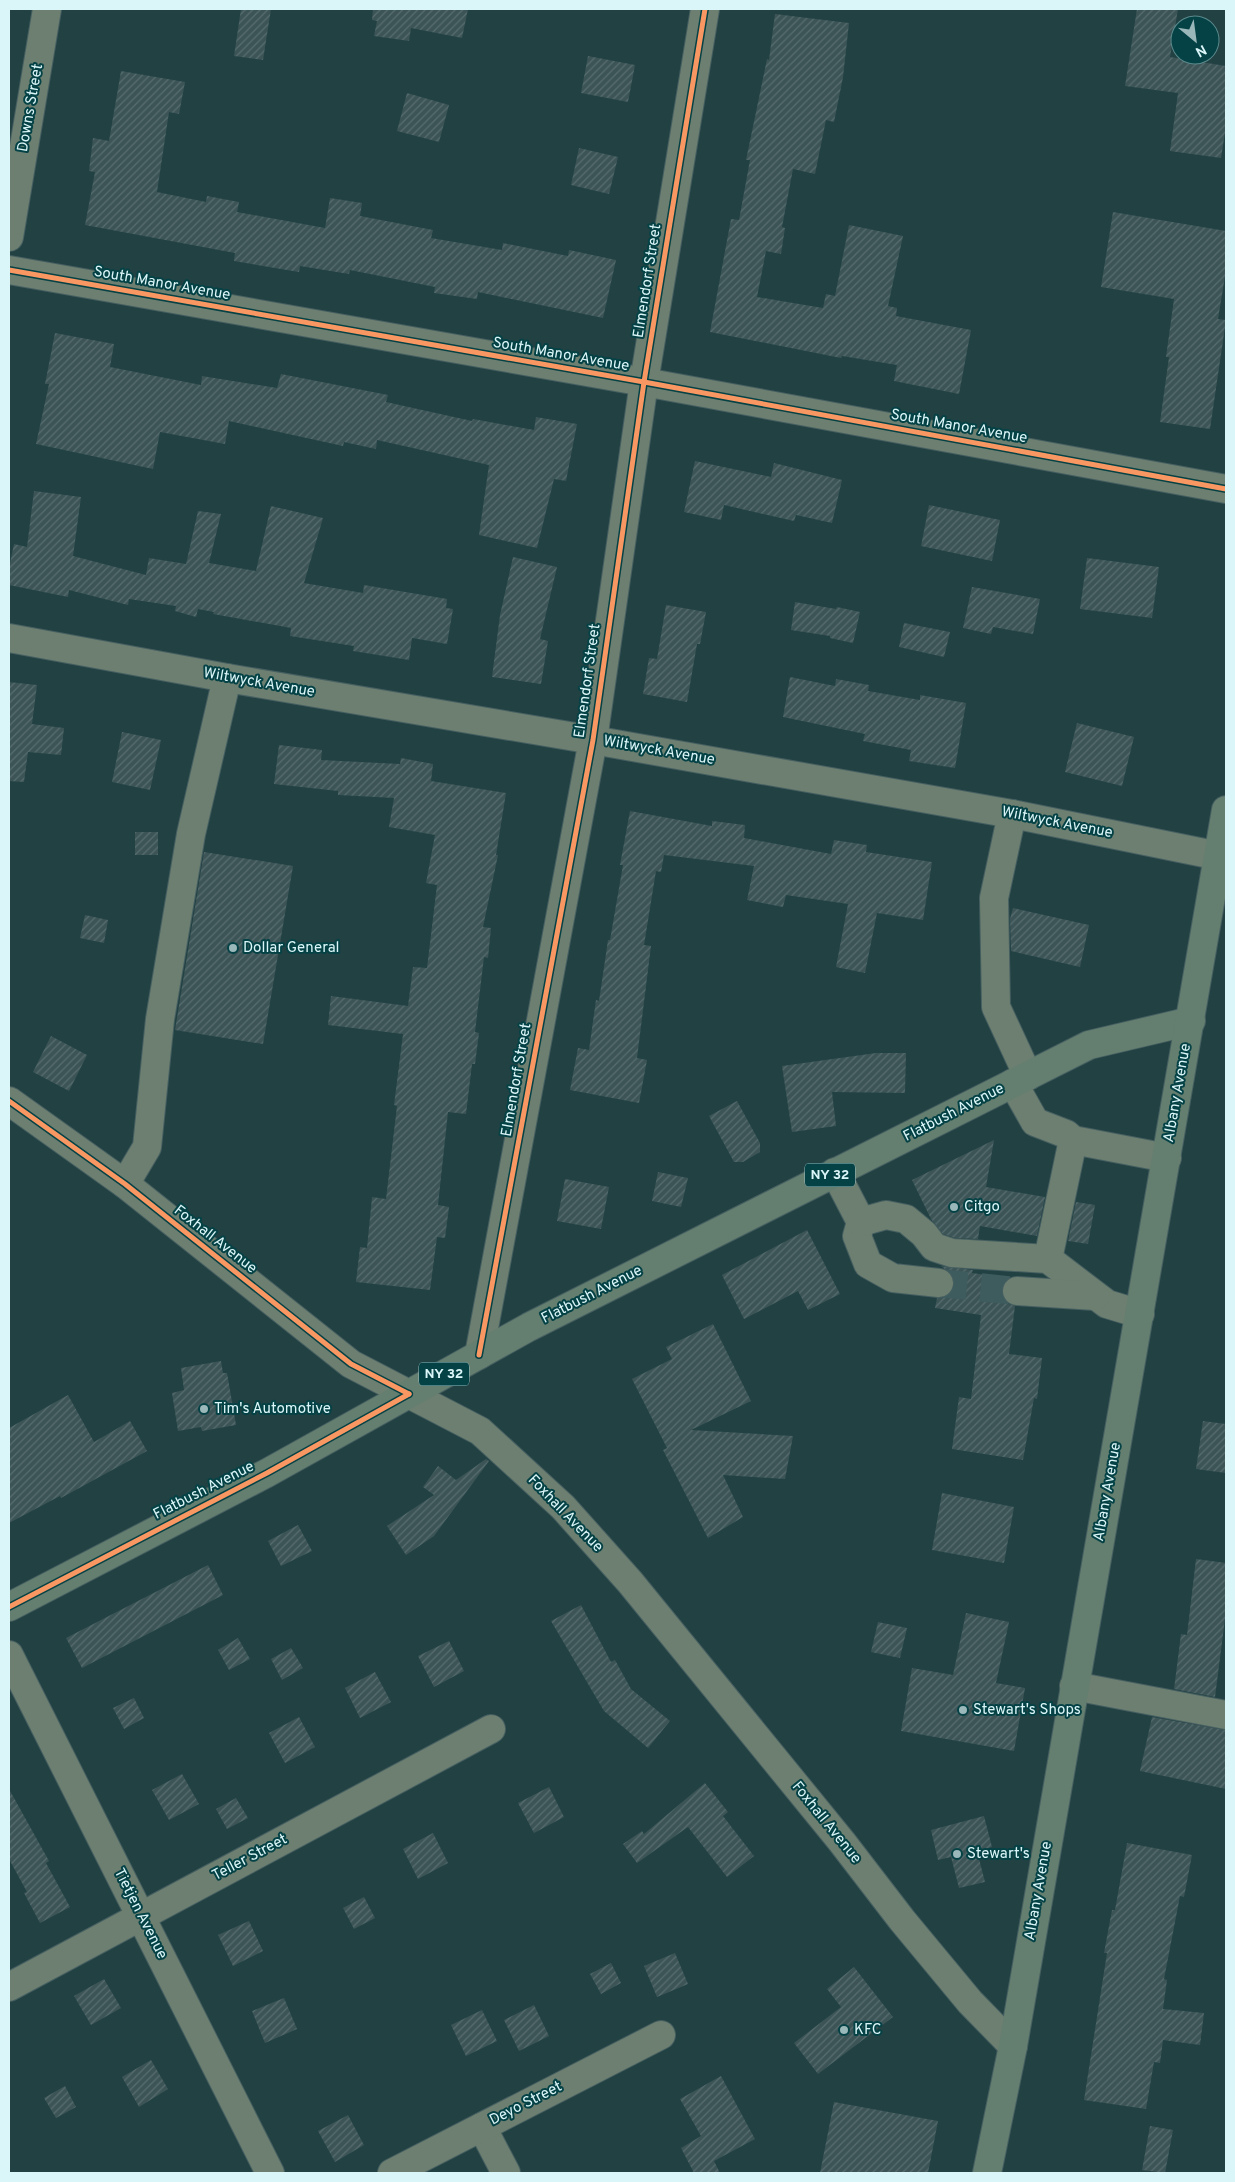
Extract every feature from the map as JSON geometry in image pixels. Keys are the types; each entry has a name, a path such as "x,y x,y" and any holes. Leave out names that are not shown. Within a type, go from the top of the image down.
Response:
{"main road":[{"name":"Albany Avenue","path":"987,2173 1013,2046 1226,810"},
{"name":"Flatbush Avenue","path":"9,1607 267,1473 529,1327 1089,1045 1191,1021"}],"street":[{"name":"Downs Street","path":"9,237 47,9"},
{"name":"Elmendorf Street","path":"479,1355 593,740 644,382 705,9"},
{"name":"South Manor Avenue","path":"9,270 644,382 1226,489"},
{"name":"Wiltwyck Avenue","path":"9,638 227,678 1012,814 1219,856"},
{"path":"125,1184 147,1147 160,1019 190,834 227,678"},
{"path":"1012,814 994,898 996,1007 1036,1122 1066,1134 1073,1140 1167,1158"},
{"name":"Foxhall Avenue","path":"9,1101 125,1184 350,1364 480,1431 563,1507 654,1612 836,1834 902,1920 970,2002 1013,2046"},
{"path":"1048,1259 1073,1140"},
{"path":"835,1172 861,1222 857,1236 868,1264 893,1278 939,1283"},
{"path":"861,1222 886,1215 906,1219 924,1234 934,1247 952,1253 1048,1259 1107,1304 1140,1314"},
{"path":"1017,1291 1095,1296"},
{"name":"Tietjen Avenue","path":"9,1655 270,2173"},
{"path":"1074,1686 1226,1714"},
{"name":"Teller Street","path":"9,1987 491,1729"},
{"name":"Deyo Street","path":"392,2173 661,2035"},
{"path":"482,2127 506,2173"}],"building":[{"path":"241,9 271,9 263,60 234,56"},
{"path":"373,9 468,9 462,38 411,28 409,41 374,36 377,21 372,20"},
{"path":"1137,9 1178,9 1177,15 1170,15 1170,65 1226,66 1226,126 1221,158 1170,151 1178,93 1125,86"},
{"path":"775,14 849,23 843,77 834,122 826,120 815,174 793,169 782,227 785,228 781,254 766,251 757,297 823,308 826,294 835,296 849,225 903,236 888,306 897,308 896,316 971,330 959,394 894,381 897,365 842,356 841,358 710,332 731,219 739,220 750,160 746,160 767,59 769,60"},
{"path":"588,56 635,65 628,102 581,93"},
{"path":"121,71 185,82 179,114 169,112 157,192 206,202 207,196 239,202 237,212 325,228 330,198 362,203 360,216 433,230 431,238 502,250 503,243 568,256 569,250 616,260 603,318 478,292 477,299 434,293 435,287 350,270 349,274 300,266 299,272 234,261 235,253 85,225 95,172 89,171 93,138 109,141"},
{"path":"407,93 449,105 439,142 397,131"},
{"path":"579,148 618,157 609,194 571,185"},
{"path":"1113,212 1226,231 1226,270 1218,319 1226,320 1210,429 1160,422 1169,357 1166,357 1174,299 1101,287"},
{"path":"55,333 114,344 110,367 201,385 202,376 277,388 281,374 388,395 386,402 472,421 473,419 534,430 536,417 577,424 566,481 554,479 537,548 479,535 489,465 377,440 376,449 344,442 343,446 229,421 225,444 160,432 153,469 36,444 49,384 45,384"},
{"path":"695,461 771,477 774,463 842,480 832,523 796,515 794,521 724,505 721,520 684,512"},
{"path":"34,491 81,497 73,556 146,575 149,558 186,564 198,511 221,514 209,563 256,571 271,506 323,518 304,583 363,593 364,585 447,599 446,608 453,609 447,644 412,638 409,660 353,651 354,646 290,636 291,628 213,614 214,612 198,609 196,617 175,611 176,606 129,599 128,605 69,590 68,597 9,585 9,568 14,544 27,547"},
{"path":"929,505 1000,520 992,561 921,546"},
{"path":"513,557 557,567 540,639 548,641 541,684 492,677 500,615"},
{"path":"1087,558 1159,567 1152,618 1080,609"},
{"path":"972,587 1040,599 1033,634 993,627 991,634 963,628"},
{"path":"795,602 860,612 853,643 830,638 830,636 791,630"},
{"path":"666,605 706,612 700,644 697,644 687,702 643,694 649,658 657,659"},
{"path":"904,623 950,632 944,657 899,647"},
{"path":"790,677 835,686 836,679 869,685 868,691 920,700 920,695 966,703 955,768 909,761 911,750 863,741 865,734 783,717"},
{"path":"9,682 37,685 32,724 64,728 61,755 28,752 24,782 9,781"},
{"path":"1077,723 1134,737 1122,786 1065,772"},
{"path":"122,732 161,740 150,790 112,782"},
{"path":"279,745 322,750 321,760 400,764 401,758 433,764 431,781 506,793 496,855 498,855 483,927 491,928 488,958 484,957 475,1032 479,1033 475,1064 472,1064 466,1114 448,1112 438,1205 449,1207 445,1238 437,1237 430,1290 356,1282 360,1247 367,1248 372,1197 386,1199 397,1106 394,1105 403,1034 328,1025 331,996 408,1006 413,967 427,968 437,885 426,883 435,835 389,827 394,798 338,795 338,791 274,784"},
{"path":"630,811 712,826 712,821 745,825 744,838 831,854 834,840 867,845 866,852 932,862 923,920 877,913 865,973 836,967 848,904 786,895 783,907 747,900 754,866 664,855 661,872 656,871 644,945 651,946 637,1058 647,1060 639,1103 570,1090 578,1048 589,1050 596,1000 599,1001 608,940 610,940 623,865 620,865"},
{"path":"135,832 158,832 158,855 135,855"},
{"name":"Dollar General","path":"204,852 293,866 263,1044 175,1030"},
{"path":"1013,908 1089,925 1080,967 1011,951 1010,919"},
{"path":"85,915 108,920 104,943 80,938"},
{"path":"51,1036 87,1055 69,1091 33,1072"},
{"path":"876,1053 906,1053 905,1093 832,1092 836,1126 792,1132 782,1066"},
{"path":"737,1101 760,1143 760,1152 743,1162 734,1162 709,1116"},
{"name":"Citgo","path":"994,1140 986,1187 1045,1197 1037,1236 980,1226 978,1239 955,1238 943,1234 931,1219 912,1180"},
{"path":"658,1172 688,1178 681,1207 652,1201"},
{"path":"565,1179 609,1187 601,1229 557,1221"},
{"path":"1076,1202 1095,1205 1088,1244 1068,1241"},
{"path":"807,1230 840,1294 808,1310 798,1291 744,1319 722,1275"},
{"path":"941,1266 973,1270 972,1273 1009,1278 1001,1290 1003,1298 1009,1304 1015,1306 1009,1354 1042,1358 1037,1399 1034,1398 1023,1460 952,1449 959,1397 971,1399 981,1315 935,1308 937,1298 946,1297 951,1293 954,1285 953,1276"},
{"path":"713,1324 751,1401 691,1430 793,1436 785,1479 723,1475 743,1517 708,1538 663,1450 667,1448 632,1379 672,1359 666,1347"},
{"name":"Tim's Automotive","path":"221,1361 223,1373 227,1373 236,1425 202,1431 201,1427 178,1431 172,1393 184,1390 181,1368"},
{"path":"68,1395 94,1442 130,1421 147,1451 61,1498 60,1496 9,1523 9,1428"},
{"path":"1203,1421 1226,1424 1226,1473 1196,1469"},
{"path":"486,1459 489,1461 434,1536 406,1555 387,1526 434,1495 423,1487 438,1466 456,1480"},
{"path":"942,1493 1014,1507 1004,1563 932,1550"},
{"path":"298,1525 312,1551 281,1566 268,1541"},
{"path":"1196,1559 1226,1563 1226,1611 1215,1697 1174,1689 1181,1634 1187,1635"},
{"path":"208,1565 223,1595 82,1668 66,1638"},
{"path":"581,1605 611,1662 615,1660 631,1689 670,1721 648,1748 604,1711 551,1621"},
{"name":"Stewart's Shops","path":"966,1613 1009,1622 996,1683 1025,1688 1014,1751 901,1731 912,1668 953,1675"},
{"path":"878,1622 907,1628 900,1658 871,1652"},
{"path":"238,1638 250,1659 229,1670 218,1650"},
{"path":"449,1641 464,1671 434,1687 418,1656"},
{"path":"291,1648 303,1668 282,1680 271,1659"},
{"path":"375,1672 391,1702 360,1718 345,1688"},
{"path":"134,1698 144,1718 124,1729 113,1708"},
{"path":"299,1717 315,1747 285,1763 269,1733"},
{"path":"1152,1717 1226,1730 1226,1789 1140,1771"},
{"path":"182,1774 199,1804 169,1820 152,1790"},
{"path":"705,1783 728,1812 723,1816 754,1856 727,1877 688,1827 637,1863 623,1844 642,1831 644,1834"},
{"path":"549,1787 564,1817 534,1833 518,1803"},
{"path":"9,1789 49,1861 46,1863 70,1907 40,1923 24,1893 27,1892 9,1859"},
{"path":"236,1798 248,1818 227,1829 216,1809"},
{"name":"Stewart's","path":"984,1816 992,1847 977,1851 985,1882 959,1888 951,1857 938,1860 931,1830"},
{"path":"433,1833 448,1863 418,1879 403,1849"},
{"path":"1127,1843 1192,1855 1184,1897 1180,1896 1164,1979 1167,1980 1163,2009 1204,2013 1200,2045 1163,2040 1160,2063 1154,2062 1146,2109 1084,2100 1107,1953 1104,1953 1112,1910 1115,1910"},
{"path":"364,1897 375,1918 354,1929 343,1908"},
{"path":"249,1921 263,1951 233,1966 218,1935"},
{"path":"675,1953 688,1984 657,1997 644,1966"},
{"path":"611,1963 621,1983 601,1994 590,1974"},
{"name":"KFC","path":"854,1967 893,2017 818,2074 794,2043 841,2007 827,1989"},
{"path":"104,1979 121,2008 91,2025 74,1996"},
{"path":"284,1998 297,2029 265,2043 252,2011"},
{"path":"534,2005 549,2036 519,2051 504,2020"},
{"path":"482,2010 497,2041 466,2056 451,2025"},
{"path":"151,2060 168,2089 139,2107 122,2077"},
{"path":"721,2076 755,2139 714,2161 720,2173 694,2173 681,2148 701,2136 680,2099"},
{"path":"65,2086 76,2107 56,2118 44,2098"},
{"path":"834,2102 938,2121 928,2173 820,2173"},
{"path":"348,2115 364,2145 335,2162 318,2131"},
{"path":"1150,2126 1173,2130 1165,2173 1142,2170"}],"tunnel":[{"path":"939,1283 1017,1291"}],"cycle path":[{"path":"479,1355 593,740 644,382 705,9"},
{"path":"9,270 644,382 1226,489"},
{"path":"9,1101 125,1184 351,1364 409,1394"},
{"path":"9,1607 267,1473 409,1394"}],"place":[{"name":"Dollar General","path":"233,948"},
{"name":"Citgo","path":"954,1207"},
{"name":"Tim's Automotive","path":"204,1409"},
{"name":"Stewart's Shops","path":"963,1710"},
{"name":"Stewart's","path":"957,1854"},
{"name":"KFC","path":"844,2030"}]}
